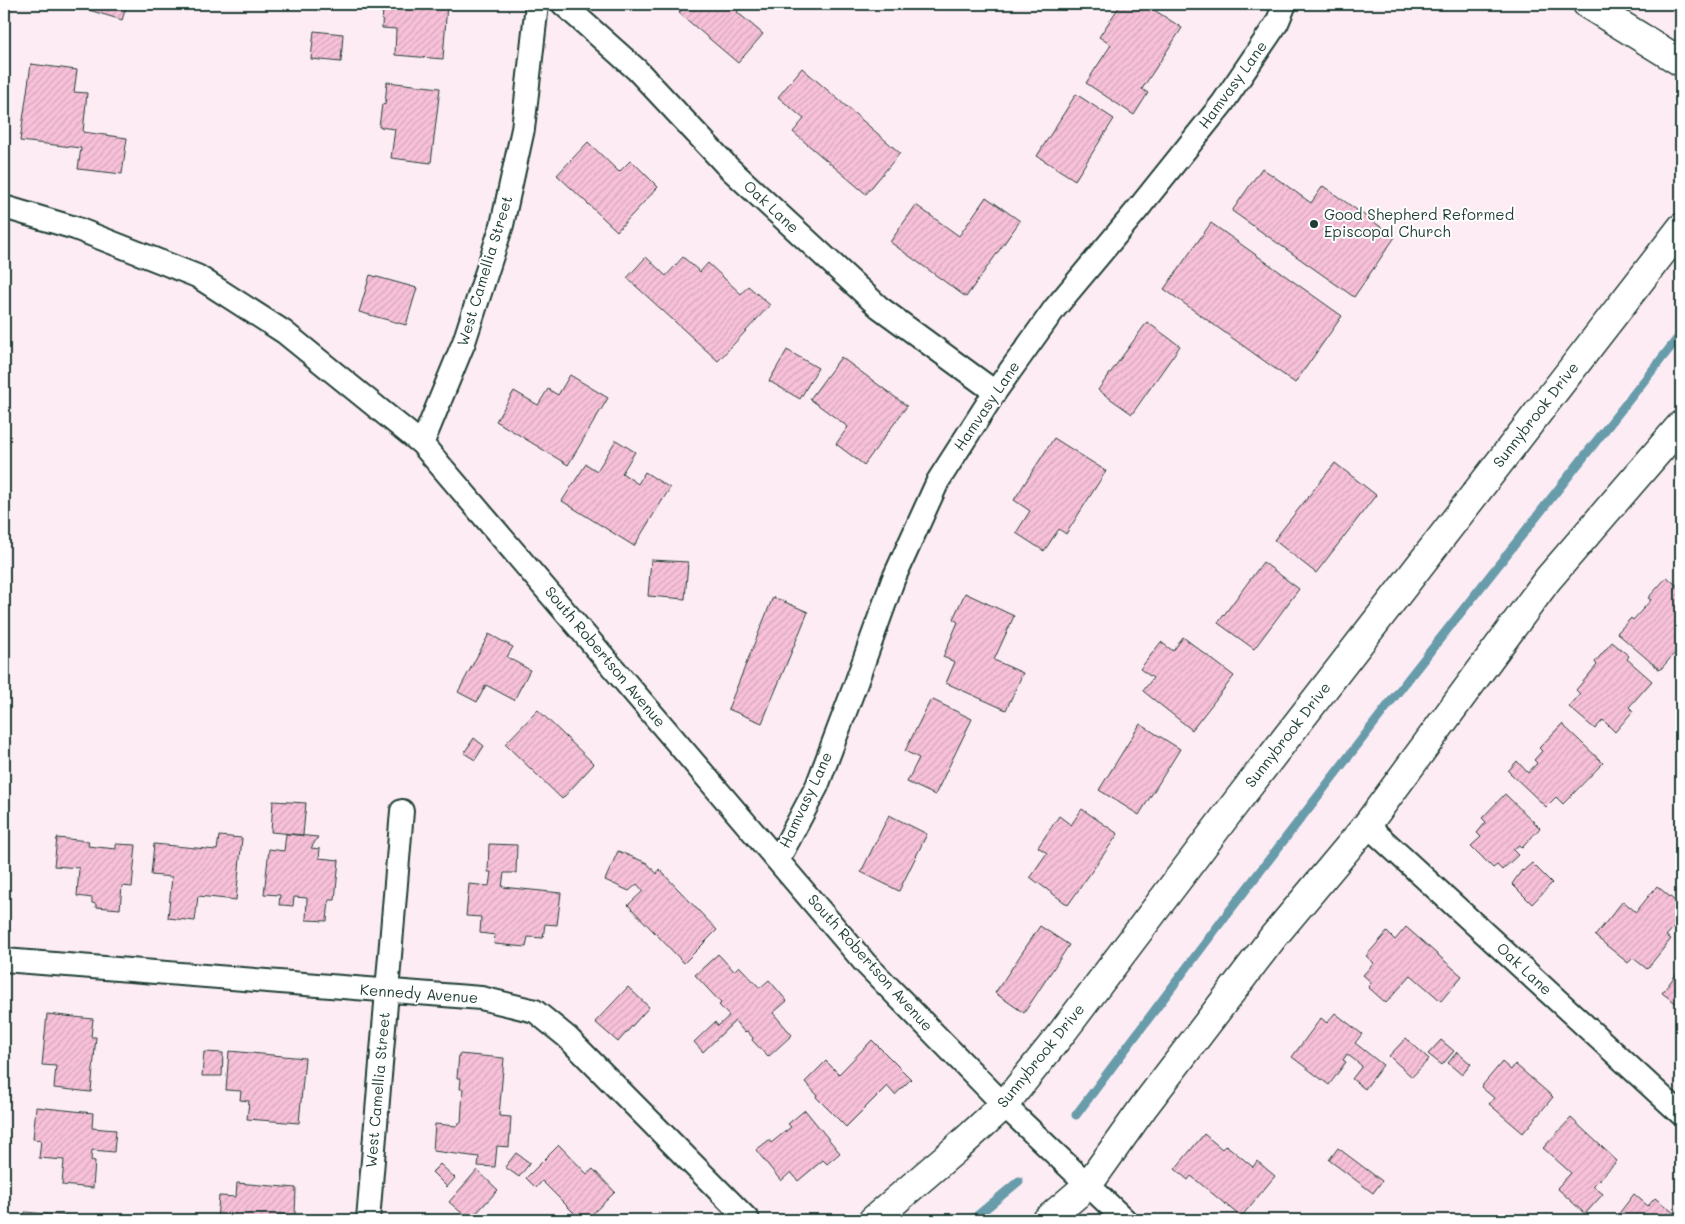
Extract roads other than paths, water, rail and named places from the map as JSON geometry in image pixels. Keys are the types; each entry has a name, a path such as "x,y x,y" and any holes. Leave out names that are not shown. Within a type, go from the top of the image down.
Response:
{"main road":[{"path":"1587,4 1681,62"},
{"name":"Sunnybrook Drive","path":"873,1220 1004,1105 1681,228"},
{"path":"1047,1220 1088,1185 1145,1105 1274,936 1366,825 1548,579 1681,427"}],"street":[{"name":"West Camellia Street","path":"422,444 464,342 502,226 523,129 537,4"},
{"name":"Oak Lane","path":"563,4 636,70 728,167 879,307 995,392"},
{"name":"Hamvasy Lane","path":"778,860 816,786 893,580 934,490 995,392 1055,308 1222,104 1277,23 1285,4"},
{"name":"South Robertson Avenue","path":"4,207 75,228 197,276 284,332 422,444 865,963 1004,1105 1125,1220"},
{"name":"West Camellia Street","path":"368,1220 402,811"},
{"name":"Oak Lane","path":"1366,825 1681,1114"},
{"name":"Kennedy Avenue","path":"4,960 481,998 534,1011 567,1037 748,1220"}],"waterway":[{"path":"1076,1115 1224,918 1409,678 1681,334"},
{"path":"972,1220 1019,1181"}],"place":[{"name":"Good Shepherd Reformed Episcopal Church","path":"1314,224"}]}
